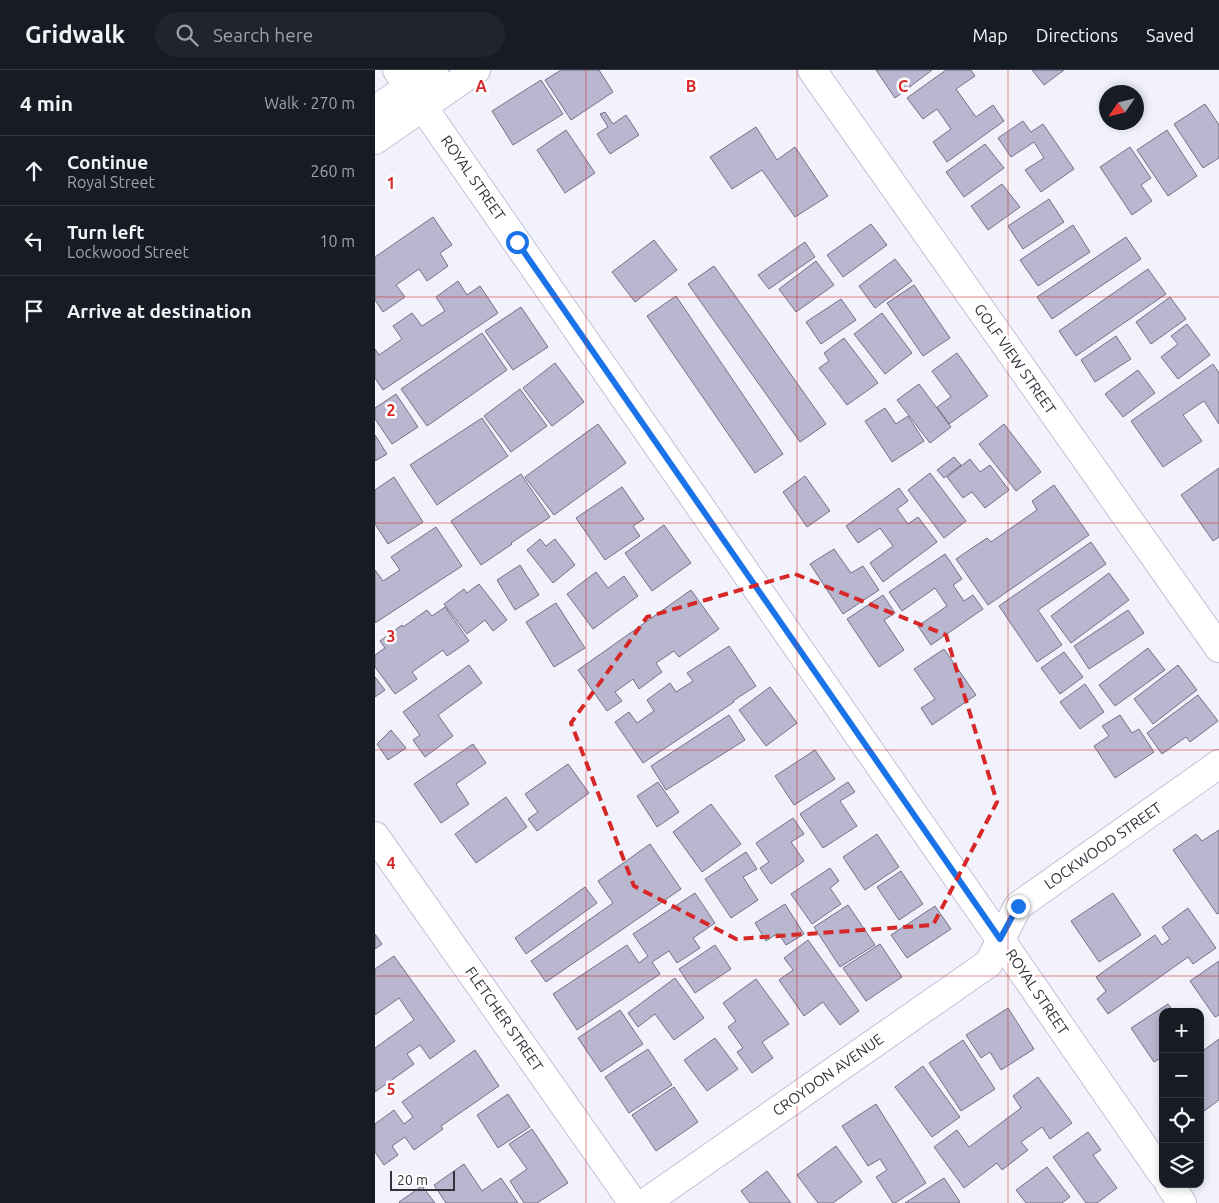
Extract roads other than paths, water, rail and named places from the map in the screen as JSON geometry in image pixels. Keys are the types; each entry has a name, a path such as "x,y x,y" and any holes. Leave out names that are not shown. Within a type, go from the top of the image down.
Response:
{"street":[{"path":"375,110 433,70"},
{"path":"375,140 409,88 476,70"},
{"name":"GOLF VIEW STREET","path":"812,70 1219,648"},
{"name":"ROYAL STREET","path":"409,88 1159,1169"},
{"name":"LOCKWOOD STREET","path":"1000,939 1018,906 1219,764"},
{"name":"FLETCHER STREET","path":"375,836 633,1203"},
{"name":"CROYDON AVENUE","path":"645,1203 989,963 1000,939"},
{"path":"1172,1188 1182,1203"}]}
